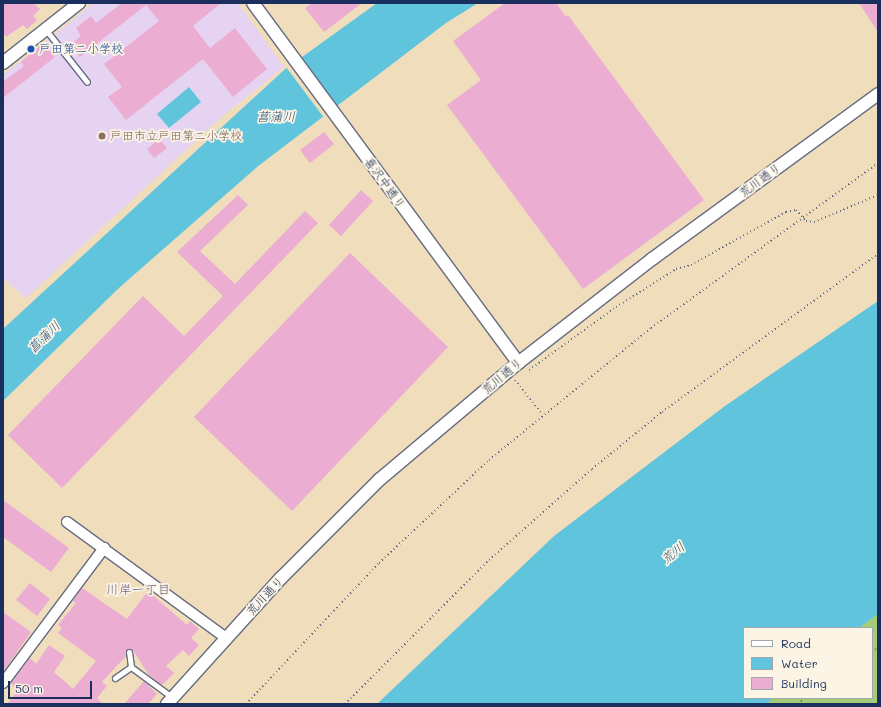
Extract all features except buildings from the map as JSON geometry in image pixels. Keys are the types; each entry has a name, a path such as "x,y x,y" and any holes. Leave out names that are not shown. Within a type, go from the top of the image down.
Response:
{"street":[{"path":"3,63 79,3"},
{"name":"喜沢中通り","path":"253,3 518,363"},
{"name":"荒川通り","path":"170,701 226,638 368,491 508,371 652,258 878,94"},
{"path":"67,522 226,638"},
{"path":"3,683 104,548"}],"lane":[{"path":"46,29 87,82"},
{"path":"130,652 131,667 170,701"},
{"path":"115,678 131,667"}],"path":[{"path":"246,704 384,558 542,414 651,328 801,217 878,163"},
{"path":"518,363 530,370 616,307 676,269 691,265 786,212 796,210 801,217 814,222 878,195"},
{"path":"345,704 484,565 592,470 674,403 878,254"},
{"path":"508,371 542,414"}],"shaded area":[{"name":"戸田市立戸田第二小学校","path":"94,3 238,3 284,67 225,114 26,298 3,278 3,75"}],"green space":[{"path":"878,614 878,704 766,704 773,699 873,699 873,627 860,627"}],"water":[{"name":"菖蒲川","path":"377,3 478,3 446,23 257,167 120,287 3,401 3,329 284,70"},
{"path":"189,87 201,102 169,128 157,114"},
{"name":"荒川","path":"878,301 878,614 860,627 743,627 743,699 773,699 766,704 377,704 554,536 725,406"}],"pier":[{"path":"300,57 338,108 325,119 286,67"}],"place":[{"name":"戸田第二小学校","path":"31,49"},
{"name":"戸田市立戸田第二小学校","path":"102,136"}],"district":[{"name":"川岸一丁目","path":"138,589"}]}
